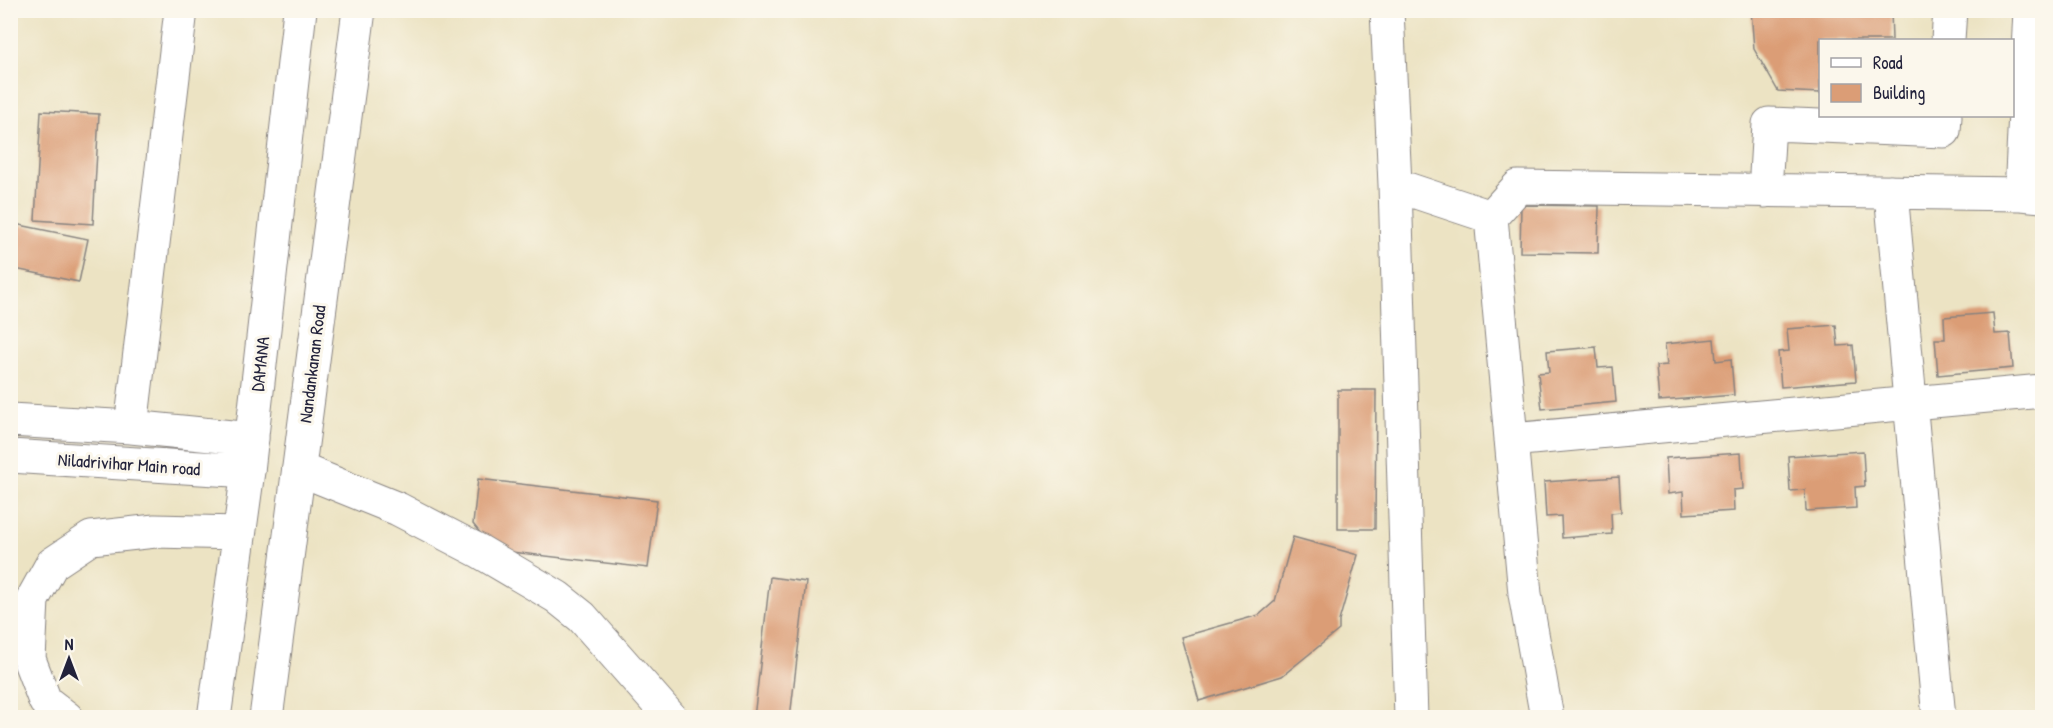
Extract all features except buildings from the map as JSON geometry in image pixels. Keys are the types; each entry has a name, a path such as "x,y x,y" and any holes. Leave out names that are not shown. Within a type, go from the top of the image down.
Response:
{"street":[{"path":"131,427 181,10"},
{"name":"DAMANA","path":"214,717 252,439 300,10"},
{"name":"Nandankanan Road","path":"266,717 359,10"},
{"path":"1387,10 1395,185 1410,717"},
{"path":"1948,39 1950,10"},
{"path":"1547,717 1524,594 1491,217 1518,188 2032,195 2030,10"},
{"path":"1765,191 1769,124 1944,131 1945,117"},
{"path":"1395,185 1491,217"},
{"path":"1891,192 1939,717"},
{"path":"1511,440 2043,391"},
{"path":"10,420 131,427 252,439"},
{"name":"Niladrivihar Main road","path":"10,456 248,471"},
{"path":"299,469 398,509 479,551 558,597 582,617 671,717"},
{"path":"67,717 45,701 28,659 32,600 51,564 91,538 155,531 239,533"}]}
